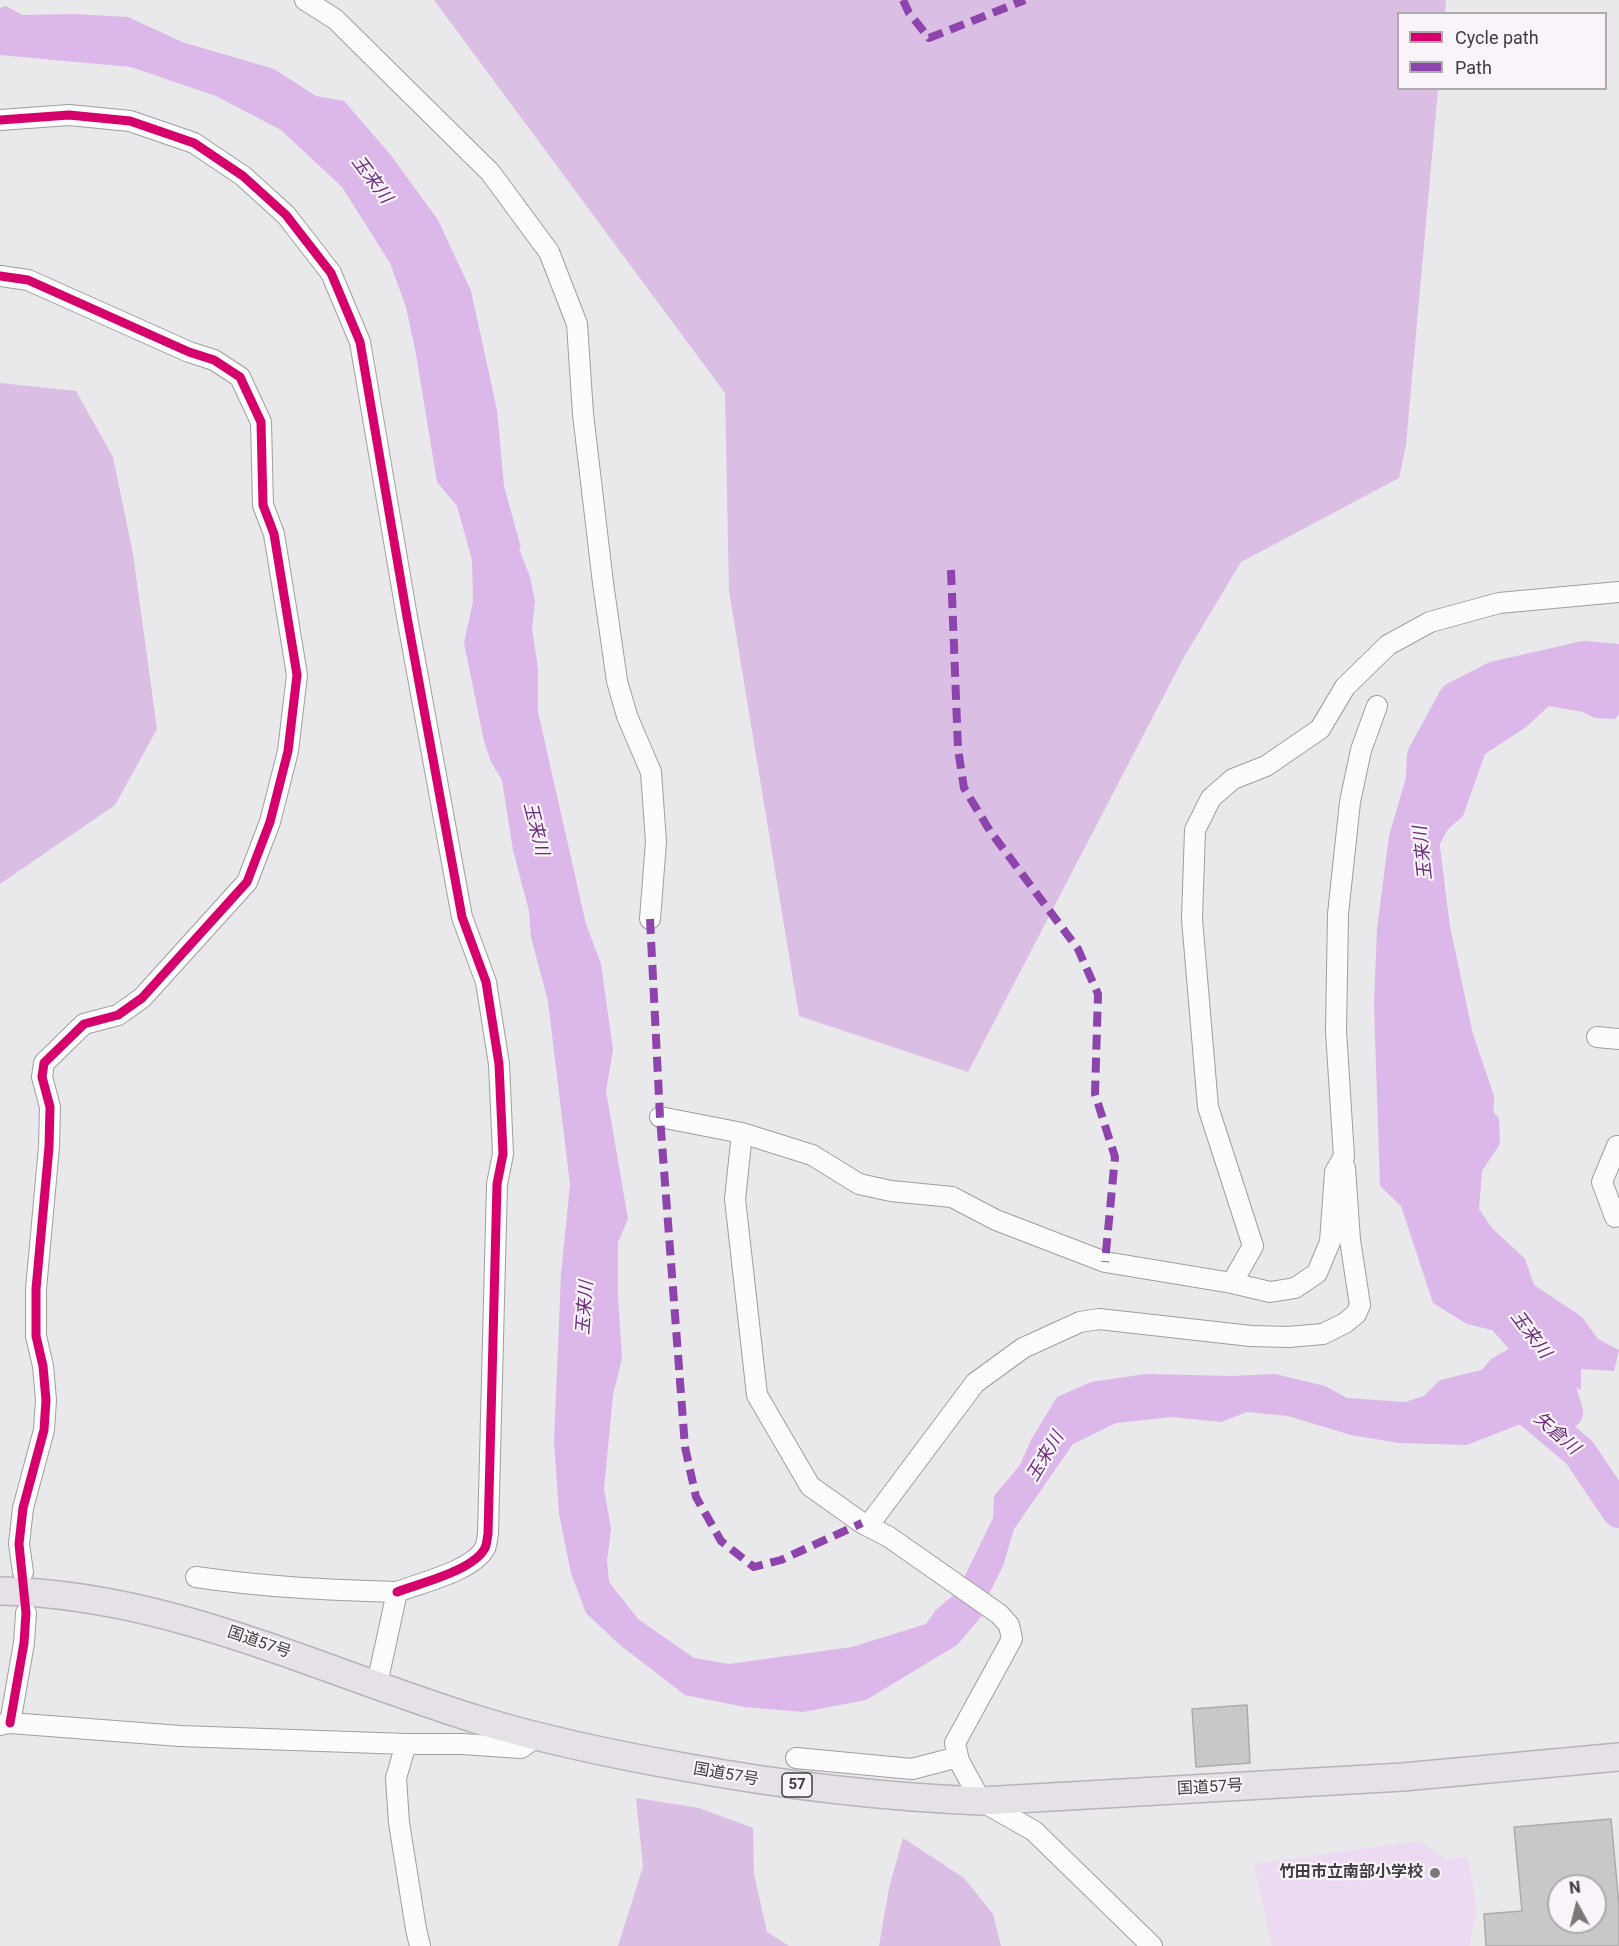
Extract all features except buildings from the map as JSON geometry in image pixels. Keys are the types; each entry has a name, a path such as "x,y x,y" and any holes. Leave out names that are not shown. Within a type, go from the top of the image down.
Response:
{"highway":[{"name":"国道57号","path":"0,1591 89,1599 173,1616 230,1633 481,1720 627,1757 760,1781 930,1799 981,1801 1403,1777 1619,1757"}],"street":[{"path":"305,0 335,19 490,172 549,252 577,324 584,414 603,583 617,681 627,716 651,772 656,842 650,919"},
{"path":"0,120 69,115 130,121 194,143 243,176 286,215 331,273 360,342 462,917 486,982 499,1064 503,1155 496,1184 486,1547 477,1558 458,1570 396,1592 319,1590 196,1577"},
{"path":"0,276 28,280 189,352 214,360 240,378 261,422 263,505 274,534 297,675 288,751 270,822 247,882 142,998 118,1015 84,1024 44,1063 42,1077 50,1107 49,1147 36,1289 36,1336 43,1366 46,1400 44,1430 22,1508 19,1544 23,1572"},
{"path":"1232,1283 1253,1246 1208,1107 1192,919 1194,830 1211,798 1233,779 1266,766 1320,729 1346,687 1388,645 1430,622 1499,603 1619,592"},
{"path":"868,1526 975,1383 1023,1348 1080,1323 1099,1319 1251,1336 1288,1337 1323,1334 1345,1323 1356,1314 1360,1305 1350,1240 1336,1031 1338,914 1350,802 1361,750 1377,706"},
{"path":"1597,1036 1619,1039"},
{"path":"660,1117 742,1133 812,1155 860,1184 891,1191 952,1197 996,1220 1105,1262 1232,1283 1270,1292 1295,1288 1317,1273 1330,1242 1335,1172 1344,1156"},
{"path":"742,1133 735,1199 757,1395 810,1486 999,1614 1009,1625 1012,1639 955,1743 958,1757 981,1801 1034,1831 1152,1946"},
{"path":"1618,1221 1602,1182 1617,1146 1619,1146"},
{"path":"377,1684 396,1592"},
{"path":"26,1613 24,1643 5,1724 180,1736 462,1744 521,1748 538,1736"},
{"path":"406,1744 396,1778 396,1790 399,1823 420,1946"},
{"path":"796,1758 912,1770 958,1757"}],"shaded area":[{"path":"434,0 1446,0 1445,12 1397,12 1397,90 1438,90 1406,445 1399,478 1241,562 1184,657 968,1072 799,1016 729,591 725,393"},
{"path":"0,383 76,391 113,457 133,554 157,729 115,805 0,884"},
{"path":"636,1798 699,1808 753,1828 754,1874 767,1932 789,1946 618,1946 643,1867"},
{"path":"903,1838 964,1878 993,1914 1001,1946 879,1946 889,1888"},
{"path":"1419,1841 1446,1860 1468,1857 1477,1910 1470,1946 1272,1946 1254,1864"}],"water":[{"path":"6,6 22,15 73,14 128,17 182,42 274,69 316,96 344,101 390,154 438,220 471,291 497,410 504,486 521,548 519,549 530,577 535,601 532,628 538,669 538,712 586,924 601,964 613,1050 606,1091 628,1219 618,1242 618,1297 622,1358 613,1395 604,1489 611,1529 607,1561 609,1582 638,1619 694,1658 729,1664 852,1647 926,1624 936,1610 957,1592 993,1518 994,1496 1020,1465 1031,1440 1057,1397 1091,1382 1146,1374 1232,1376 1275,1374 1325,1386 1347,1398 1405,1402 1424,1396 1440,1380 1482,1370 1491,1359 1509,1349 1492,1330 1467,1324 1433,1303 1401,1206 1380,1186 1374,1005 1377,929 1389,836 1405,781 1431,751 1444,746 1464,712 1496,683 1516,688 1558,667 1602,672 1619,665 1619,714 1615,719 1595,718 1583,712 1549,706 1526,727 1485,754 1463,816 1448,829 1435,853 1425,893 1423,924 1444,946 1452,982 1447,1030 1463,1065 1460,1099 1484,1099 1499,1119 1500,1144 1482,1171 1479,1209 1491,1227 1525,1259 1534,1285 1582,1317 1598,1339 1619,1350 1614,1371 1581,1369 1581,1390 1566,1381 1556,1396 1528,1421 1467,1445 1399,1443 1351,1435 1288,1416 1247,1412 1221,1422 1172,1417 1116,1423 1073,1444 1014,1529 1003,1566 988,1596 986,1611 957,1645 866,1700 803,1712 745,1707 685,1695 620,1645 586,1613 571,1573 559,1514 554,1441 561,1274 570,1185 548,1001 531,937 529,911 513,850 502,780 491,762 484,741 464,643 473,602 472,560 457,506 437,482 406,307 390,263 342,187 281,130 216,96 131,67 0,55 0,8"}],"waterway":[{"name":"玉来川","path":"1475,1145 1477,1099 1456,1037 1433,928 1420,825 1424,756 1455,699 1496,678 1584,658 1619,661"},
{"name":"玉来川","path":"1502,1394 1507,1392 1566,1412 1552,1364 1539,1348"},
{"name":"矢倉川","path":"1523,1405 1579,1452 1619,1511"}],"marked path":[{"path":"903,0 909,13 929,38 1025,0"},
{"path":"951,570 958,749 964,788 990,831 1078,949 1098,994 1095,1094 1115,1157 1105,1262"},
{"path":"650,919 660,1117 685,1447 696,1497 721,1541 754,1567 781,1560 862,1523"}],"cycle path":[{"path":"0,120 69,115 130,121 194,143 243,176 286,215 331,273 360,342 462,917 486,982 499,1064 503,1154 497,1184 486,1545 479,1556 458,1570 397,1592"},
{"path":"0,276 28,280 189,352 214,360 240,377 261,422 263,505 274,534 297,675 288,751 270,822 247,882 142,998 118,1015 84,1024 44,1063 42,1077 50,1107 49,1147 36,1289 36,1336 43,1366 46,1400 44,1430 23,1508 19,1544 26,1613 24,1643 10,1723"}],"place":[{"name":"竹田市立南部小学校","path":"1435,1873"}]}
